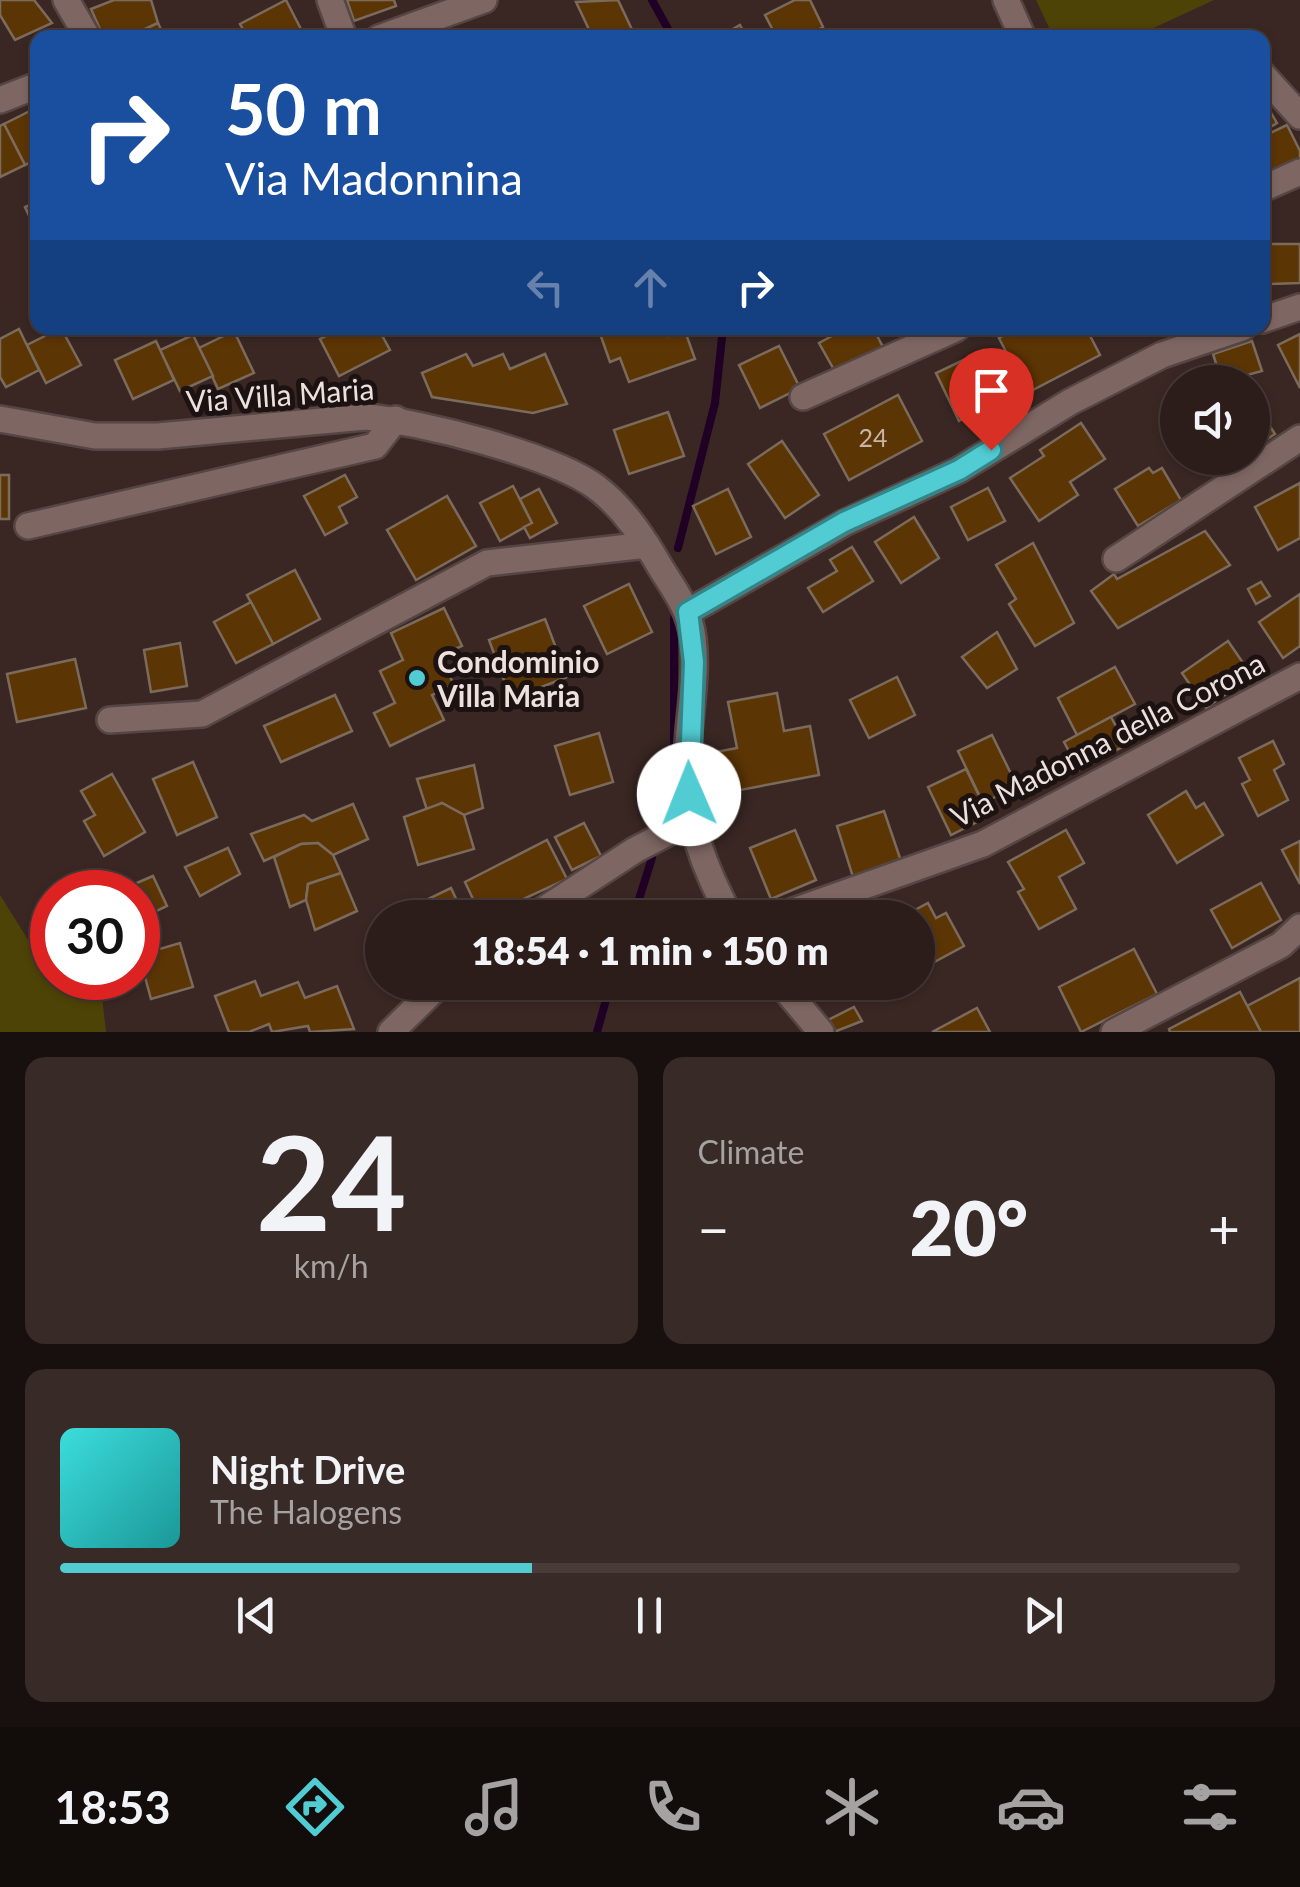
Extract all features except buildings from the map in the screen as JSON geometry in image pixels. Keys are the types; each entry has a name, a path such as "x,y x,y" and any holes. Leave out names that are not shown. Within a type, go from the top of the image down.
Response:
{"street":[{"path":"66,0 83,30"},
{"path":"330,0 341,30"},
{"path":"401,30 484,0"},
{"path":"998,6 1017,30"},
{"path":"1270,83 1300,116"},
{"path":"0,100 30,88"},
{"path":"1270,185 1300,172"},
{"path":"1270,317 1300,307"},
{"path":"803,398 942,335"},
{"path":"688,612 844,522 959,470 1070,402 1162,356 1222,335"},
{"name":"Via Villa Maria","path":"0,420 95,436 158,436 365,417 396,419 542,462 593,485 615,504 647,545 688,612 694,662 686,768 691,820 704,867 721,900"},
{"path":"28,526 375,446 396,419"},
{"path":"1116,559 1300,438"},
{"path":"110,720 202,714 488,563 647,545"},
{"name":"Via Madonna della Corona","path":"825,900 983,844 1300,676"},
{"path":"559,900 635,850 691,820"},
{"path":"1114,1032 1281,946 1300,927"},
{"path":"391,1032 424,1000"},
{"path":"794,1000 821,1032"}],"shaded area":[{"path":"1036,0 1214,0 1149,30 1050,30"},
{"path":"0,895 30,943 30,1000 102,1000 106,1032 0,1032"}],"waterway":[{"path":"652,0 669,30"},
{"path":"678,548 715,403 722,335"},
{"path":"658,827 674,749 674,618"},
{"path":"639,900 652,858"},
{"path":"597,1032 606,1000"}],"place":[{"name":"Condominio Villa Maria","path":"417,678"}],"route":[{"path":"689,794 686,768 694,638 688,612 844,522 959,470 991,450"}]}
